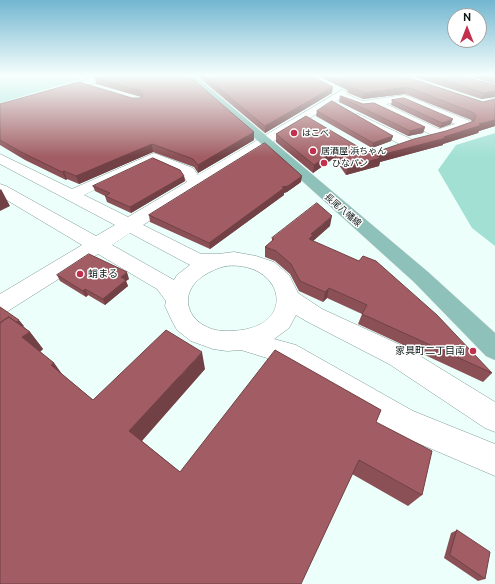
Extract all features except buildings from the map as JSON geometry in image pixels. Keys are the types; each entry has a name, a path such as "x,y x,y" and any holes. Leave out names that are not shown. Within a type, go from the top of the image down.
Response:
{"main road":[{"name":"長尾八幡線","path":"220,102 421,278 495,349"}],"street":[{"path":"0,108 19,102"},
{"path":"0,305 327,102"},
{"path":"331,102 406,142"},
{"path":"359,102 362,104 380,102"},
{"path":"414,102 466,124"},
{"path":"376,103 439,134"},
{"path":"305,116 319,124"},
{"path":"392,147 480,121"},
{"path":"72,196 154,157 188,171 196,184"},
{"path":"0,158 197,260 218,261 234,259 250,261 265,266 277,274 285,285 289,298 287,311 278,324 263,334 243,341"},
{"path":"16,199 49,184"},
{"path":"0,189 165,284 176,299"},
{"path":"218,261 203,266 190,274 180,286 176,299 178,313 187,326 202,336 222,341 243,341 287,354 403,422 495,460"},
{"path":"289,298 314,315 398,356 495,418"}],"green space":[{"path":"495,133 495,246 472,228 438,170 456,145"}],"place":[{"name":"はこべ","path":"294,133"},
{"name":"居酒屋 浜ちゃん","path":"313,151"},
{"name":"ひなパン","path":"324,163"},
{"name":"蛸まる","path":"80,274"},
{"name":"家具町二丁目南","path":"473,351"}]}
